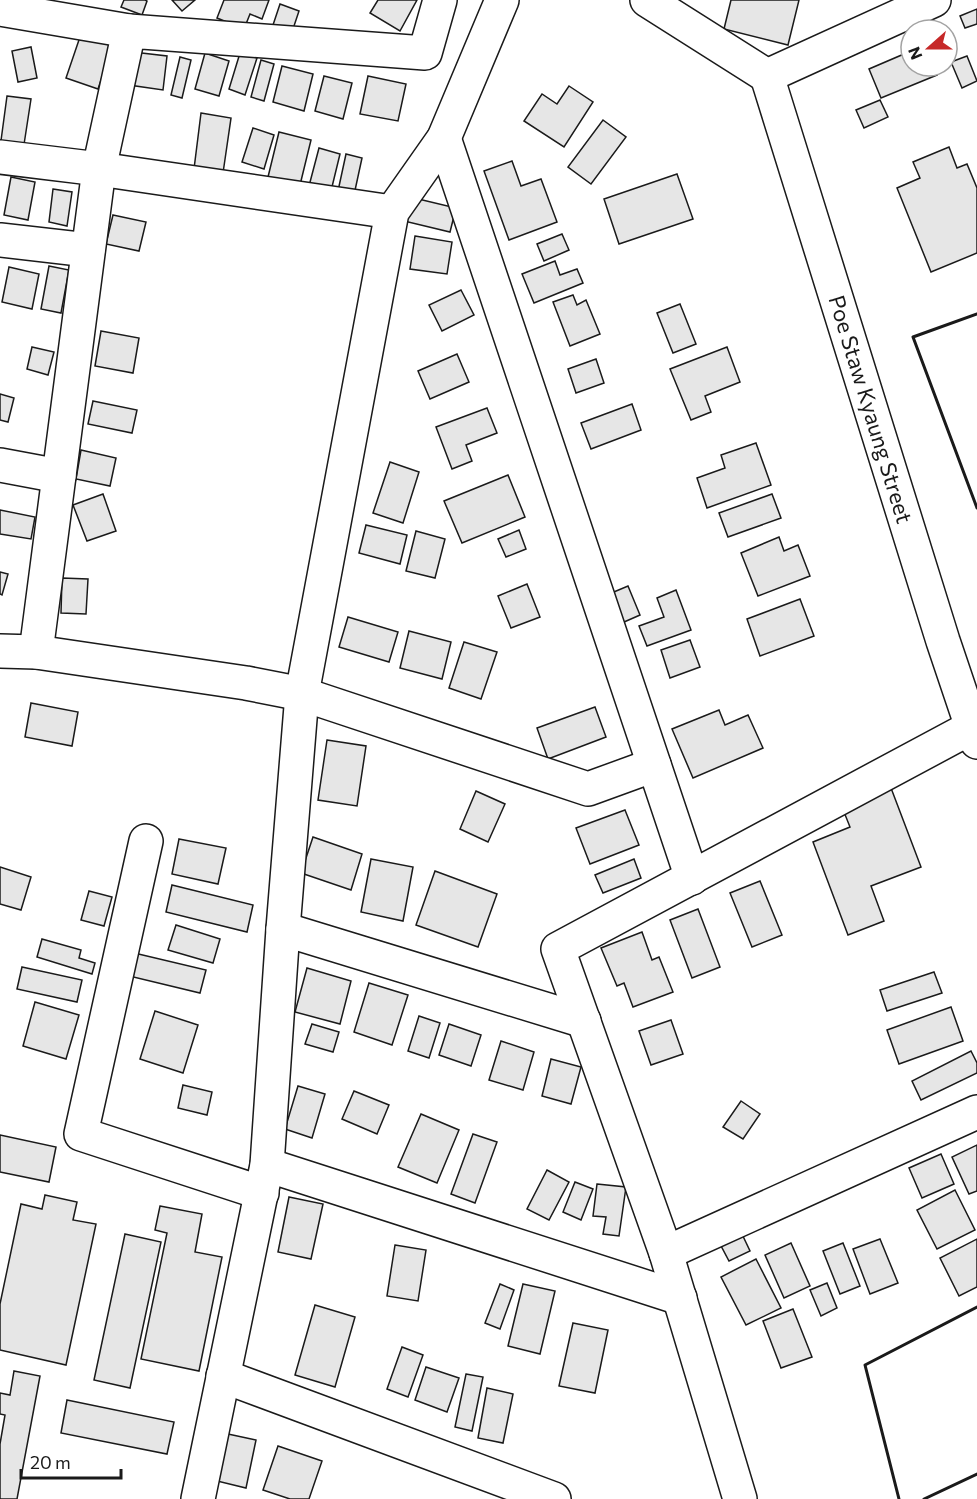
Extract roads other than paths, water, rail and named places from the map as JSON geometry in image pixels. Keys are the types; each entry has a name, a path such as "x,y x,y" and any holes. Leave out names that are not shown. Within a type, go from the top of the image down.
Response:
{"street":[{"path":"0,9 129,31 425,53 440,0"},
{"path":"198,1499 264,1179 302,694 392,212 444,138 502,0"},
{"path":"647,0 767,76 934,0"},
{"path":"36,652 99,169 129,31"},
{"name":"Poe Staw Kyaung Street","path":"767,76 943,641 975,734"},
{"path":"444,138 692,878"},
{"path":"0,157 99,169 392,212"},
{"path":"0,240 88,250"},
{"path":"0,465 59,476"},
{"path":"1,653 36,652 246,683 302,694 588,789 654,765"},
{"path":"740,1499 666,1253 558,949 975,734"},
{"path":"146,841 81,1134 264,1179 680,1298"},
{"path":"283,929 584,1021"},
{"path":"666,1253 977,1112"},
{"path":"223,1376 554,1499"}]}
